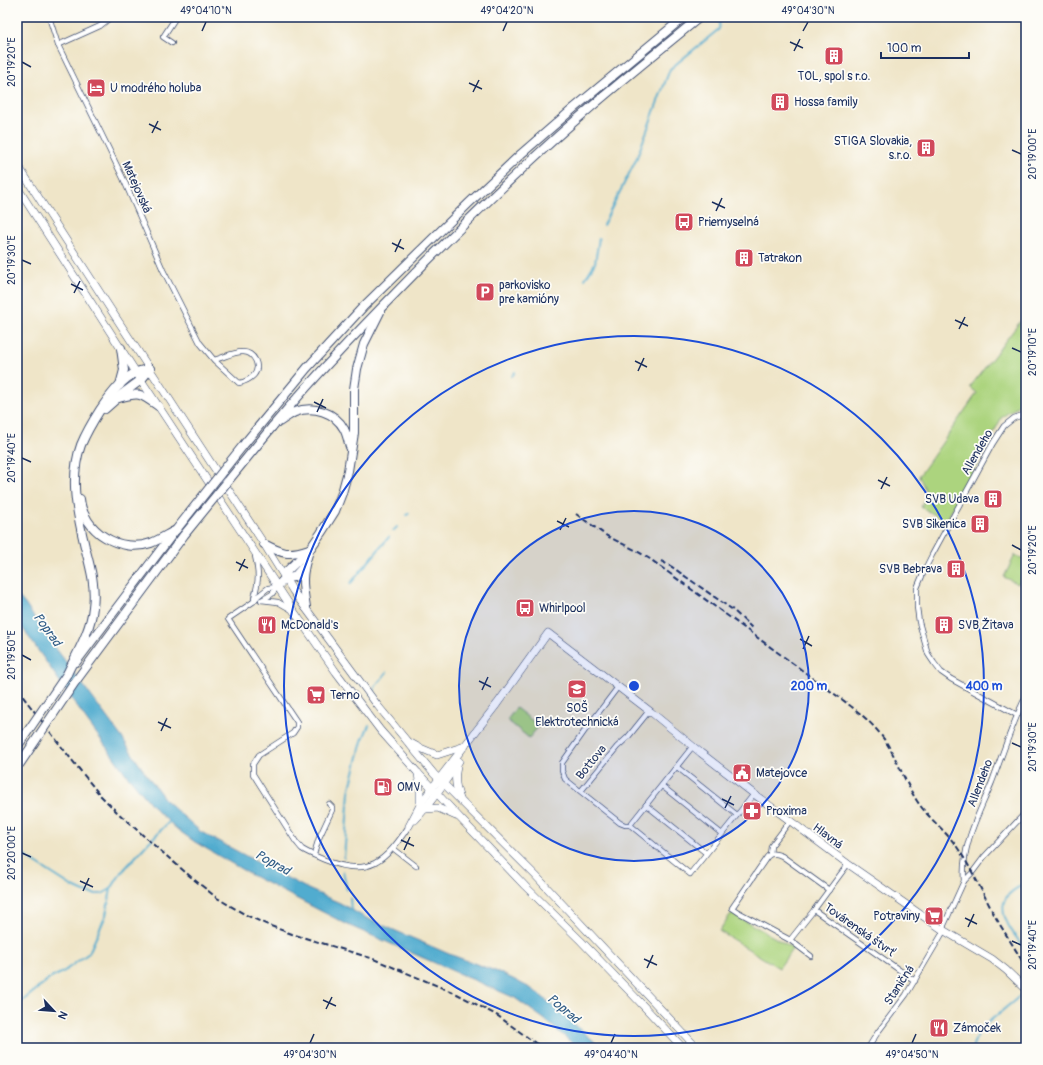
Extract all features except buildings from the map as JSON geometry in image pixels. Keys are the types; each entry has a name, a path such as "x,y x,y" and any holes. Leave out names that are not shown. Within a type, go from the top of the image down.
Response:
{"highway":[{"path":"17,747 67,674 176,530 245,443 317,357 363,307 520,154 684,17"},
{"path":"18,766 75,682 184,535 272,427 321,371 384,304 481,207 530,161 584,113 700,17"},
{"path":"277,587 285,578 287,571 310,549 330,520 346,482 354,433 354,389 359,358 364,344 384,304"},
{"path":"119,386 124,370 121,348"},
{"path":"150,369 141,380 116,399 106,409 97,422 86,444 81,461 79,486 80,505 87,520 96,531 109,540 123,545 151,543 176,530"},
{"path":"67,674 90,622 94,606 94,588 91,570 76,507 74,487 77,460 81,444 91,424 104,404 119,386 136,372 150,369"},
{"path":"116,399 136,393 145,396 158,406"},
{"path":"272,427 294,412 308,409 322,411 340,423 347,435 351,448"},
{"path":"264,544 286,554 310,549"},
{"path":"306,607 302,584 304,566 310,549"},
{"path":"285,578 294,577 304,566"}],"main road":[{"path":"17,164 285,578 370,696 438,779 536,876 697,1048"},
{"path":"17,187 85,295 277,587 320,650 374,721 437,794 525,886 603,963 683,1048"},
{"name":"Hlavná","path":"465,746 548,633 790,821 848,864 992,959 1025,988"},
{"path":"404,739 437,755 465,746"},
{"path":"460,801 455,776 465,746"},
{"path":"423,807 438,779 465,746"},
{"path":"409,826 423,807 444,785 459,761"},
{"path":"418,773 423,807"},
{"path":"423,807 438,808 458,816"}],"street":[{"name":"Matejovská","path":"49,17 58,45 123,178 163,270 200,343 214,360 239,383 252,377 257,366 255,359 250,354 242,352 214,360"},
{"path":"58,45 100,26 111,17"},
{"path":"172,43 161,35 176,17"},
{"name":"Allendeho","path":"1017,715 941,672 928,654 919,622 917,588 932,555 993,443 1004,426 1014,418 1026,414"},
{"path":"253,602 259,576 254,550"},
{"path":"253,602 259,602 272,594 277,587"},
{"path":"277,587 268,588 253,602 228,619 297,722 293,733 259,755 253,764 253,774 302,849 334,863 359,868 373,864 394,849 409,826"},
{"path":"261,600 278,602 293,610"},
{"path":"618,687 586,729 562,763 561,767 565,779 620,823 630,825 690,874 754,794"},
{"name":"Allendeho","path":"964,881 964,859 970,835 1017,715 1026,696"},
{"name":"Bottova","path":"581,791 649,711"},
{"path":"630,825 693,746"},
{"path":"677,767 737,815"},
{"path":"662,786 722,834"},
{"path":"314,854 319,838 332,810 332,807 329,804"},
{"path":"646,805 706,853"},
{"path":"964,881 1026,812"},
{"path":"790,821 771,846 770,854 767,856 732,908 790,940 811,956"},
{"path":"394,849 416,866"},
{"name":"Továrenská štvrť","path":"770,854 782,856 829,890"},
{"name":"Továrenská štvrť","path":"790,940 848,864"},
{"name":"Staničná","path":"868,1048 906,995 942,934 964,881"},
{"name":"Továrenská štvrť","path":"814,910 914,980"}],"green space":[{"path":"1026,314 1026,403 1021,404 1002,417 946,521 921,507 927,494 919,476 977,393 970,387"},
{"path":"1015,555 1026,560 1026,568 1018,584 1004,577"},
{"path":"516,708 539,726 529,738 507,720"},
{"path":"733,914 793,948 779,968 719,931 730,915"}],"water":[{"path":"17,595 123,739 166,801 201,832 308,889 340,903 364,917 449,954 498,972 532,989 602,1048 578,1048 544,1019 515,998 350,926 253,876 195,842 178,830 157,811 126,774 17,620"}],"waterway":[{"path":"603,225 636,160 670,69 719,29 720,17"},
{"path":"585,279 595,263 599,238"},
{"path":"512,376 515,372"},
{"path":"393,531 397,527"},
{"path":"350,584 389,537"},
{"path":"374,692 375,687 387,672"},
{"path":"344,858 349,792 362,741 369,725"},
{"path":"17,1008 20,1003 49,979 63,972 89,953 106,915 111,889 121,873 149,842 169,822 172,821"},
{"path":"17,851 73,887 84,892 102,894 111,889"},
{"path":"343,871 347,890"},
{"path":"1026,883 1010,893 1004,904 1005,918 1008,925 1026,949"},
{"path":"350,898 351,911"},
{"path":"973,1048 980,1029 1026,991"}],"railway":[{"path":"576,514 607,536 650,559 847,703 861,714 879,732 889,747 917,801 952,841 962,855 996,918 1026,968"},
{"path":"661,561 672,567 733,610 752,628"},
{"path":"17,689 100,795 155,846 217,898 246,915 268,925 292,934 371,958 457,994 498,1016 542,1048"}],"place":[{"name":"TOL, spol s r.o.","path":"834,56"},
{"name":"U modrého holuba","path":"96,88"},
{"name":"Hossa family","path":"780,102"},
{"name":"STIGA Slovakia, s.r.o.","path":"926,148"},
{"name":"Priemyselná","path":"684,222"},
{"name":"Tatrakon","path":"744,258"},
{"name":"parkovisko pre kamióny","path":"485,292"},
{"name":"SVB Udava","path":"993,499"},
{"name":"SVB Sikenica","path":"980,524"},
{"name":"SVB Bebrava","path":"956,569"},
{"name":"Whirlpool","path":"525,608"},
{"name":"McDonald's","path":"267,625"},
{"name":"SVB Žitava","path":"944,625"},
{"name":"SOŠ Elektrotechnická","path":"577,689"},
{"name":"Terno","path":"316,695"},
{"name":"Matejovce","path":"742,773"},
{"name":"OMV","path":"383,787"},
{"name":"Proxima","path":"752,811"},
{"name":"Potraviny","path":"934,916"},
{"name":"Zámoček","path":"939,1028"}],"water label":[{"name":"Poprad","path":"48,629"},
{"name":"Poprad","path":"273,862"},
{"name":"Poprad","path":"564,1008"}]}
